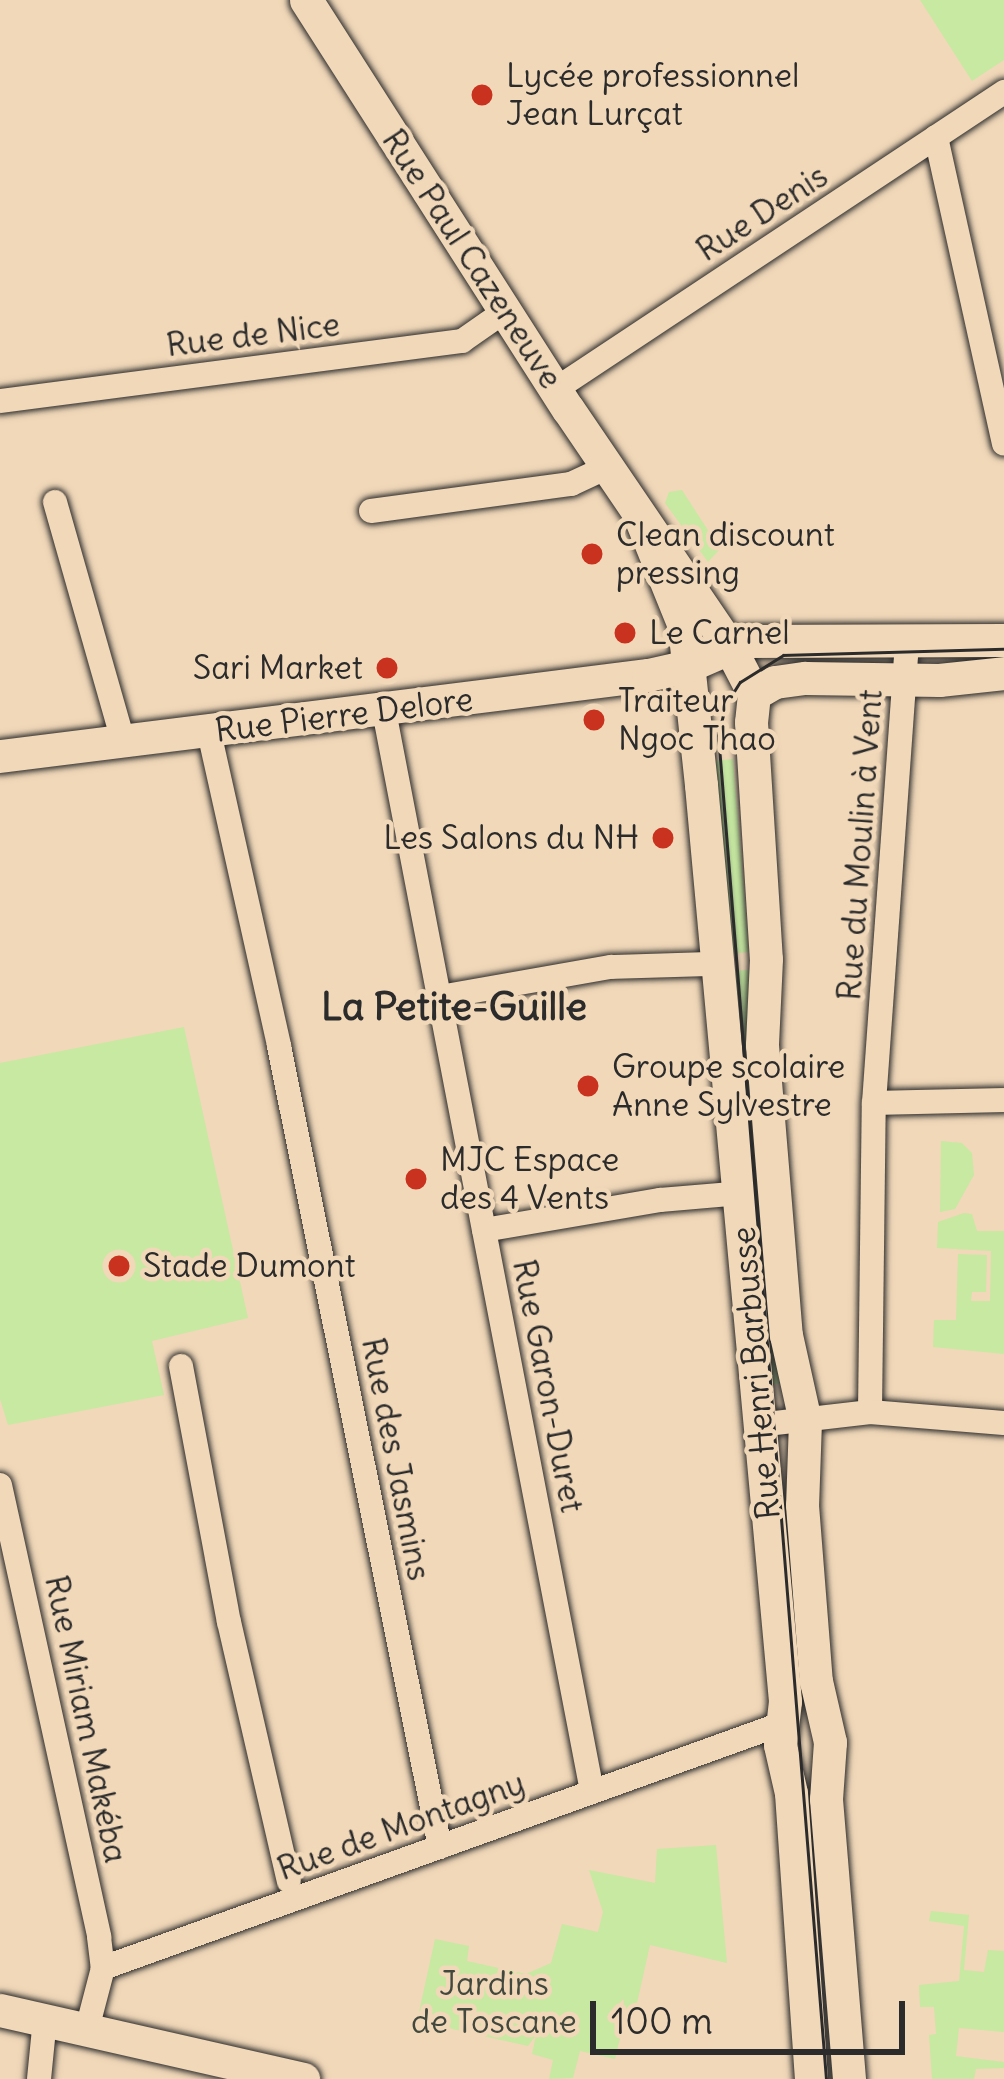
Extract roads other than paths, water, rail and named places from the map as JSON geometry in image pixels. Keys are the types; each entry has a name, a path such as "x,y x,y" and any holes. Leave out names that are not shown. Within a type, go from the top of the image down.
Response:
{"street":[{"name":"Rue Paul Cazeneuve","path":"305,0 607,467 729,646 754,694"},
{"name":"Rue Denis","path":"556,389 1004,92"},
{"path":"936,137 1004,443"},
{"name":"Rue de Nice","path":"0,401 462,341 506,311"},
{"path":"371,511 571,484 607,467"},
{"path":"55,502 123,741"},
{"name":"Rue Paul Cazeneuve","path":"640,517 684,626 688,666"},
{"path":"688,666 729,646 805,639 1004,640"},
{"name":"Rue du Moulin à Vent","path":"870,1412 874,1103 907,642"},
{"path":"688,666 754,694 775,682 805,679 1004,674"},
{"name":"Rue Pierre Delore","path":"0,756 384,711 688,666"},
{"name":"Rue Henri Barbusse","path":"688,666 741,1193 785,1702 781,1724 804,1938 811,2079"},
{"name":"Rue Henri Barbusse","path":"754,694 752,750 766,959 762,1046 786,1335 805,1421 802,1505 816,1681 830,1742 826,1799 849,2079"},
{"name":"Rue Garon-Duret","path":"384,711 592,1791"},
{"name":"Rue des Jasmins","path":"209,732 288,1093 440,1847"},
{"path":"440,998 611,967 705,964"},
{"path":"874,1103 1004,1100"},
{"path":"484,1230 660,1200 741,1193"},
{"path":"181,1366 229,1622 289,1881"},
{"path":"758,1426 870,1412 1004,1424"},
{"name":"Rue Miriam Makéba","path":"0,1485 103,1968"},
{"name":"Rue de Montagny","path":"103,1968 781,1724"},
{"path":"87,2029 103,1968"},
{"path":"0,2009 303,2079"},
{"path":"39,2079 44,2019"}],"tram line":[{"path":"826,2079 718,735 726,704 740,682 783,655 1004,649"}],"place":[{"name":"Lycée professionnel Jean Lurçat","path":"482,95"},
{"name":"Clean discount pressing","path":"592,554"},
{"name":"Le Carnel","path":"625,633"},
{"name":"Sari Market","path":"387,668"},
{"name":"Traiteur Ngoc Thao","path":"594,720"},
{"name":"Les Salons du NH","path":"663,838"},
{"name":"Groupe scolaire Anne Sylvestre","path":"588,1086"},
{"name":"MJC Espace des 4 Vents","path":"416,1179"},
{"name":"Stade Dumont","path":"119,1266"}],"district":[{"name":"La Petite-Guille","path":"454,1007"}],"park label":[{"name":"Jardins de Toscane","path":"494,2003"}]}
